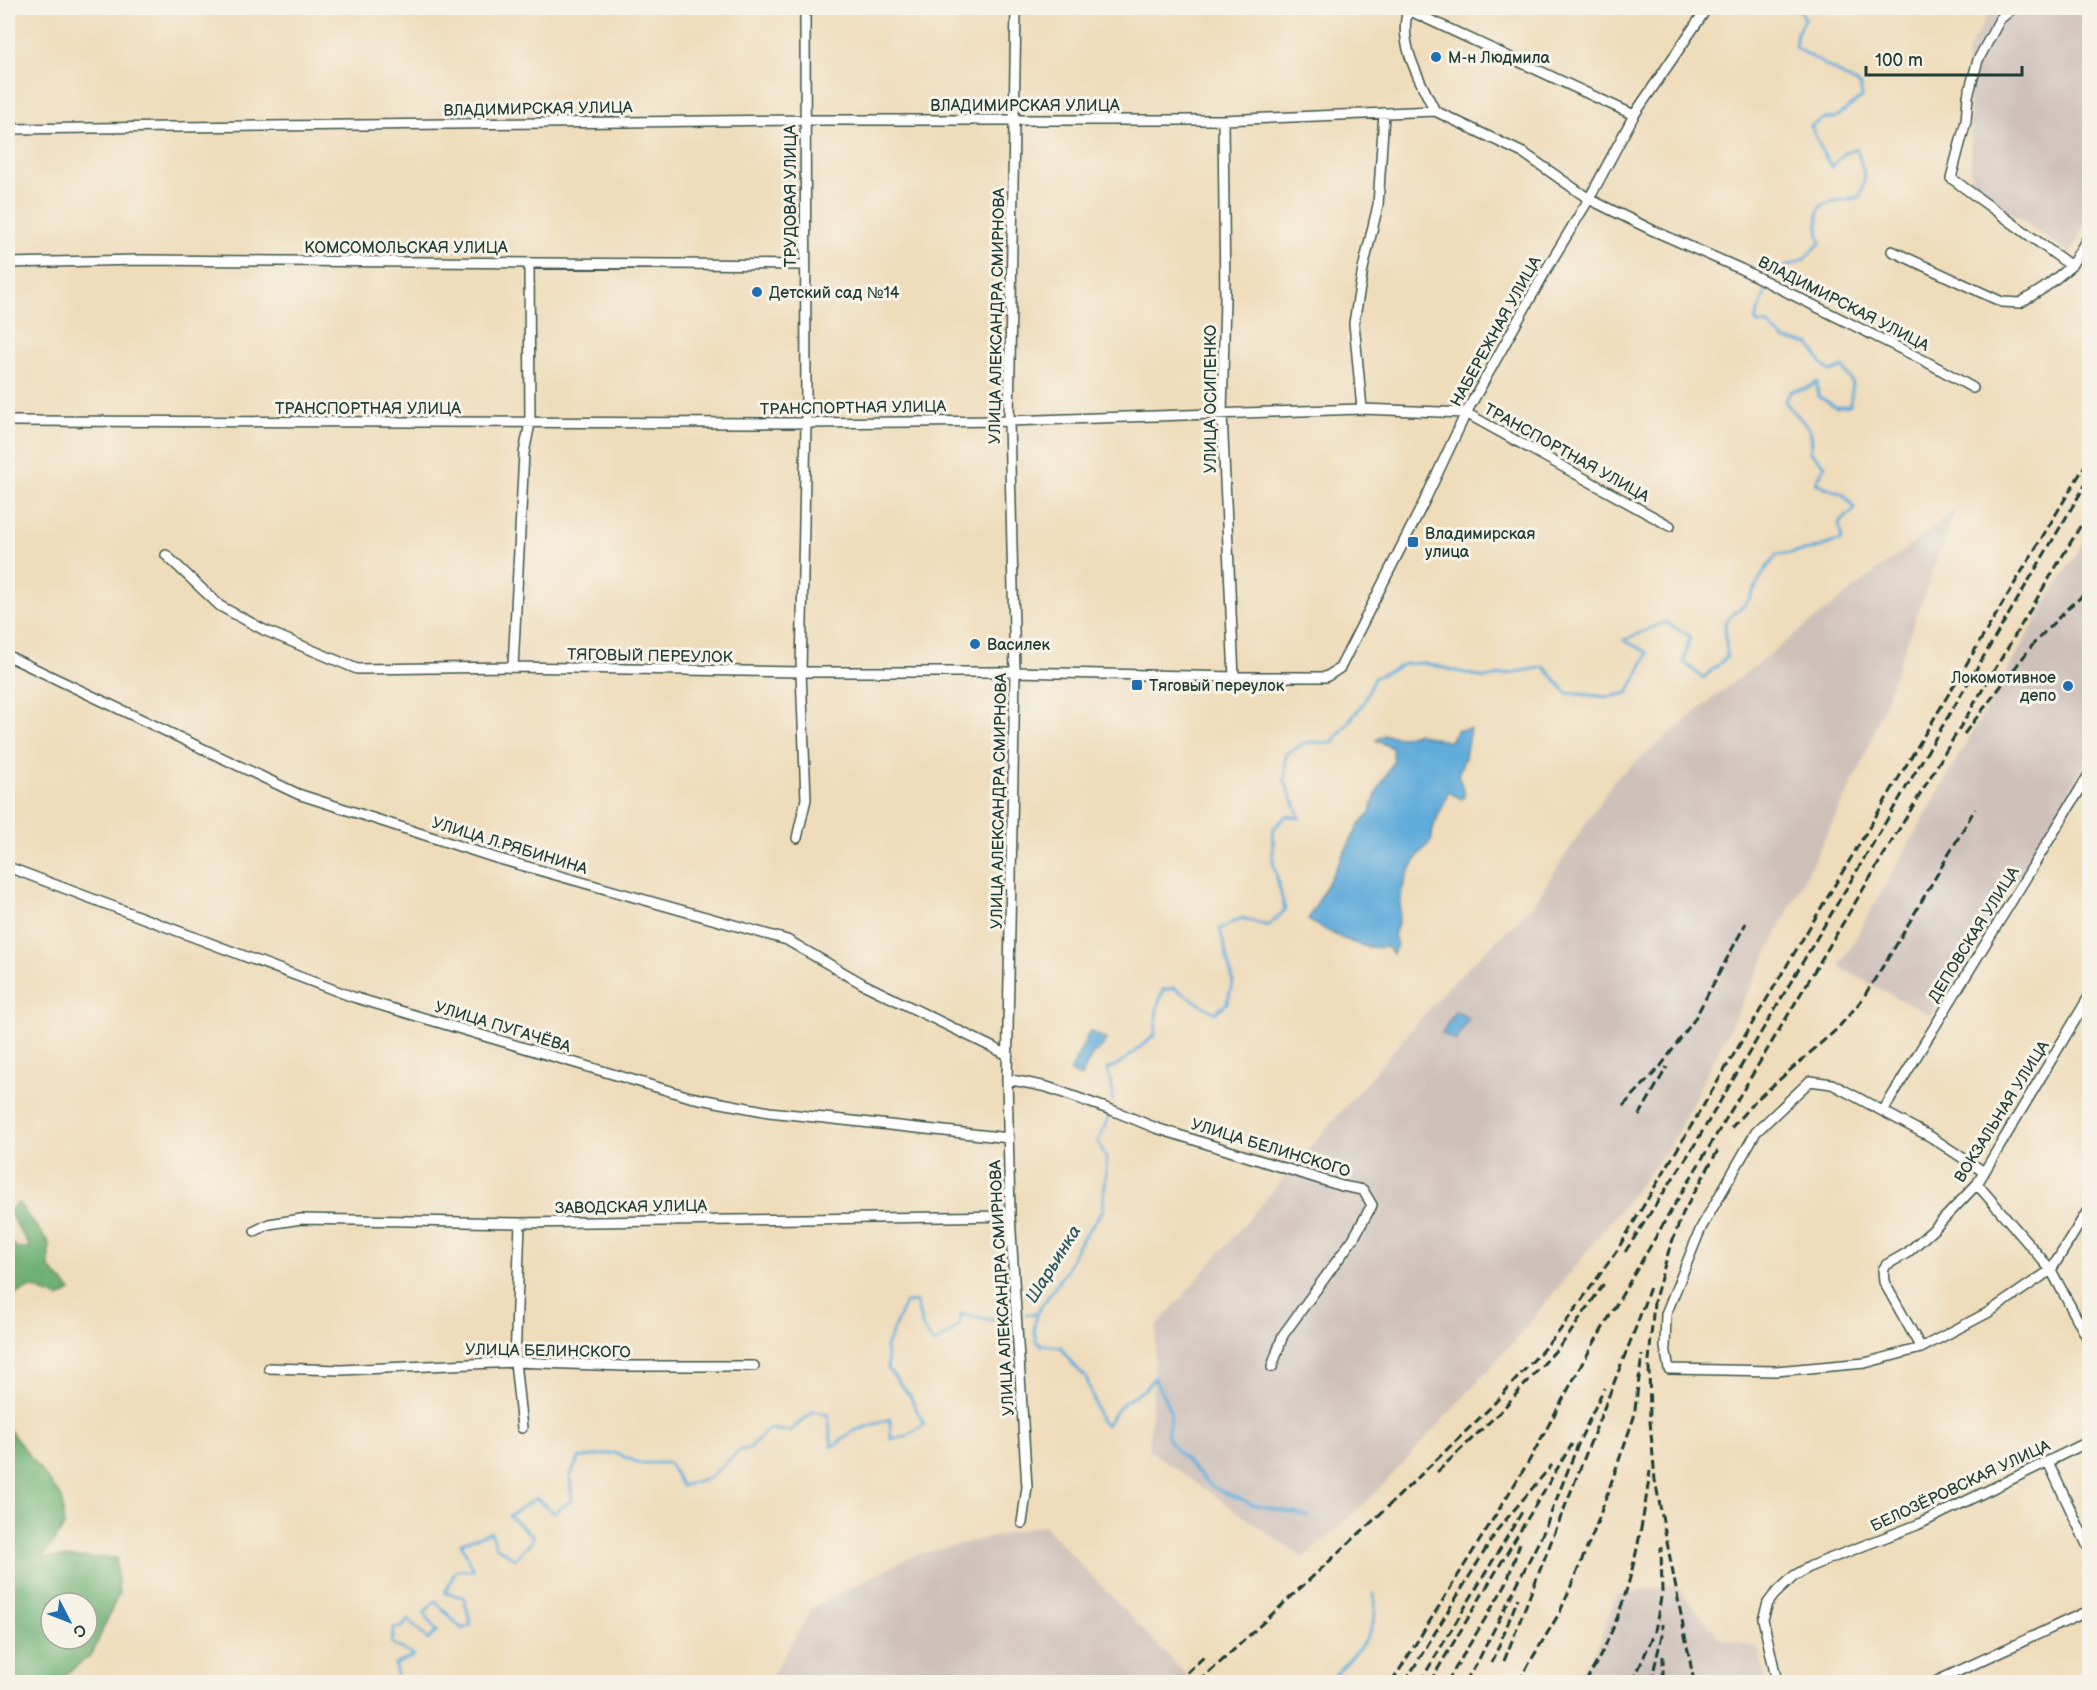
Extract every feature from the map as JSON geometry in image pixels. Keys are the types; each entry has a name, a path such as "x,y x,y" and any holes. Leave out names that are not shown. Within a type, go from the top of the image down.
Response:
{"street":[{"name":"ТРУДОВАЯ УЛИЦА","path":"797,838 806,799 801,672 806,423 805,8"},
{"name":"УЛИЦА АЛЕКСАНДРА СМИРНОВА","path":"1016,8 1009,421 1015,672 1011,818 1011,945 1006,1054 1010,1216 1027,1486 1022,1523"},
{"path":"1435,111 1410,57 1404,24 1408,8 1634,115"},
{"name":"НАБЕРЕЖНАЯ УЛИЦА","path":"1326,677 1340,668 1466,413 1589,199 1634,115 1707,8"},
{"path":"2013,8 2000,19 1978,60 1968,96 1966,121 1951,178 2072,266"},
{"name":"ВЛАДИМИРСКАЯ УЛИЦА","path":"8,129 804,120 1223,120 1435,111 1525,154 1589,199 1652,230 1742,269 1928,362 1973,388"},
{"path":"1362,409 1354,323 1363,269 1378,205 1384,113"},
{"name":"УЛИЦА ОСИПЕНКО","path":"1223,120 1225,298 1222,414 1234,678"},
{"path":"1892,251 2002,302 2020,303 2072,266 2090,234"},
{"name":"КОМСОМОЛЬСКАЯ УЛИЦА","path":"8,263 140,260 805,265"},
{"path":"513,668 524,453 530,423 529,263"},
{"name":"ТРАНСПОРТНАЯ УЛИЦА","path":"8,421 806,423 1009,421 1362,409 1466,413 1670,526"},
{"name":"ТЯГОВЫЙ ПЕРЕУЛОК","path":"166,555 220,606 264,630 357,669 1015,672 1234,678 1326,677"},
{"name":"УЛИЦА Л.РЯБИНИНА","path":"8,656 298,794 496,858 787,940 863,984 1006,1054"},
{"name":"ДЕПОВСКАЯ УЛИЦА","path":"1883,1111 2090,773"},
{"name":"УЛИЦА ПУГАЧЁВА","path":"8,867 353,997 690,1097 769,1112 1009,1138"},
{"name":"ВОКЗАЛЬНАЯ УЛИЦА","path":"1921,1348 1884,1282 1883,1270 1886,1265 1907,1253 1935,1228 1977,1184 2090,995"},
{"name":"УЛИЦА БЕЛИНСКОГО","path":"1007,1079 1047,1087 1156,1128 1342,1186 1363,1190 1372,1205 1353,1239 1283,1335 1272,1367"},
{"path":"1984,1172 1931,1137 1832,1084 1810,1081 1756,1132 1701,1228 1666,1314 1665,1347 1669,1369 1787,1370 1865,1363 1921,1348 1989,1312 2051,1270 2090,1208"},
{"path":"1977,1184 2051,1270 2090,1343"},
{"name":"ЗАВОДСКАЯ УЛИЦА","path":"255,1231 269,1224 301,1219 520,1223 1010,1216"},
{"path":"520,1223 515,1362 522,1428"},
{"name":"УЛИЦА БЕЛИНСКОГО","path":"270,1368 341,1370 515,1362 624,1366 754,1366"},
{"name":"БЕЛОЗЁРОВСКАЯ УЛИЦА","path":"1778,1683 1762,1619 1774,1594 1794,1576 1811,1566 1917,1525 2090,1441"},
{"path":"2048,1462 2090,1551"},
{"path":"1935,1683 2090,1610"}],"shaded area":[{"path":"1992,8 2089,8 2089,219 2070,254 1971,184 1966,54"},
{"path":"1955,510 1863,762 1670,1147 1519,1336 1373,1496 1303,1558 1149,1450 1156,1327 1446,989 1533,905 1615,779 1712,699"},
{"path":"2089,532 2089,756 2049,827 1931,1016 1839,967 2043,608"},
{"path":"1043,1525 1193,1682 768,1682 813,1607 914,1555"},
{"path":"1675,1585 1719,1637 1759,1648 1766,1682 1572,1682 1597,1648 1616,1595"}],"green space":[{"path":"18,1203 49,1243 49,1267 71,1291 59,1298 31,1287 8,1298 8,1238 18,1249 30,1247 8,1211"},
{"path":"8,1428 62,1498 64,1527 43,1557 116,1558 119,1593 99,1638 99,1591 39,1591 39,1651 93,1651 56,1682 8,1682"}],"water":[{"path":"1470,729 1465,757 1458,775 1465,794 1462,799 1448,792 1434,827 1432,840 1420,853 1408,873 1402,890 1399,919 1394,936 1397,945 1393,954 1386,947 1376,948 1346,940 1308,920 1360,824 1370,813 1377,792 1394,760 1392,748 1376,740 1384,735 1402,737 1416,733 1449,742 1457,730"},
{"path":"1455,1011 1469,1018 1456,1041 1442,1033"},
{"path":"1090,1031 1106,1039 1102,1048 1092,1055 1081,1077 1070,1072"}],"waterway":[{"name":"Шарьинка","path":"1772,275 1773,272 1803,260 1820,243 1819,209 1828,202 1860,197 1865,177 1857,149 1845,153 1832,167 1811,126 1823,119 1835,118 1861,98 1861,86 1795,47 1797,33 1805,19 1799,8"},
{"name":"Шарьинка","path":"1112,1101 1113,1091 1107,1070 1122,1062 1155,1035 1157,1008 1163,990 1174,988 1215,1013 1227,1003 1233,982 1220,929 1242,918 1268,926 1285,910 1273,862 1273,829 1286,816 1300,818 1285,781 1286,754 1307,742 1332,743 1363,704 1374,678 1405,664 1424,663 1485,678 1544,667 1567,693 1609,697 1628,693 1648,653 1624,640 1665,622 1690,636 1684,662 1703,678 1727,657 1725,622 1748,601 1765,570 1777,555 1810,550 1842,540 1839,523 1855,509 1844,495 1816,483 1825,465 1810,452 1812,442 1809,428 1785,401 1791,391 1808,388 1817,382 1818,396 1836,407 1850,405 1853,384 1843,367 1831,372 1821,363 1810,344 1785,340 1768,325 1758,324 1755,320 1766,291"},
{"name":"Шарьинка","path":"1108,1118 1098,1142 1107,1160 1103,1210 1078,1245 1066,1271 1036,1314 1034,1329 1036,1341 1041,1345 1061,1347 1072,1364 1086,1377 1100,1420 1106,1425 1122,1404 1146,1388 1154,1378 1171,1412 1167,1438 1212,1487 1254,1505 1308,1516"},
{"path":"398,1682 395,1664 414,1656 392,1643 394,1628 403,1627 408,1619 428,1640 437,1631 424,1613 435,1601 462,1629 471,1625 464,1597 445,1593 456,1570 474,1570 461,1543 491,1532 496,1546 515,1559 531,1542 533,1536 509,1516 536,1498 554,1513 572,1500 570,1476 579,1458 615,1453 639,1463 669,1463 682,1486 710,1477 740,1450 749,1449 768,1429 790,1431 814,1411 828,1415 832,1447 854,1431 890,1419 891,1439 906,1436 924,1424 910,1396 888,1369 886,1347 905,1303 916,1302 923,1328 934,1344 959,1326 961,1314 992,1320 1009,1315"},
{"path":"1026,1314 1036,1314"},
{"name":"Шарьинка","path":"1328,1682 1355,1653 1369,1632 1376,1608 1374,1594"}],"railway":[{"path":"1199,1682 1377,1517 1491,1407 1558,1333 1616,1252 2090,457"},
{"path":"1625,1252 1692,1149 2090,477"},
{"path":"1392,1682 1529,1461 1583,1362 1672,1209 2090,510"},
{"path":"1964,734 2035,642 2070,606 2090,590"},
{"path":"1731,1128 1754,1102 1837,1029 1861,1001 1975,809"},
{"path":"1623,1106 1660,1067 1694,1020 1746,923"},
{"path":"1639,1116 1667,1067"},
{"path":"1694,1682 1655,1480 1650,1421 1649,1361 1654,1302 1669,1250 1683,1213 1718,1150"},
{"path":"1437,1472 1501,1411 1566,1339 1605,1282"},
{"path":"1504,1661 1650,1287"},
{"path":"1518,1682 1560,1612 1595,1529 1634,1417 1642,1355"},
{"path":"1465,1682 1544,1531 1579,1442 1604,1388"},
{"path":"1430,1682 1572,1444"},
{"path":"1405,1682 1498,1529 1552,1465"},
{"path":"1585,1682 1599,1658 1621,1607 1636,1554 1650,1471"},
{"path":"1420,1682 1522,1512"},
{"path":"1447,1682 1506,1584 1520,1543"},
{"path":"1633,1682 1655,1631 1662,1592 1661,1547"},
{"path":"1492,1663 1518,1598"},
{"path":"1651,1682 1662,1635 1662,1624"},
{"path":"1177,1682 1205,1656"},
{"path":"1663,1656 1663,1682"}],"place":[{"name":"М-н Людмила","path":"1436,57"},
{"name":"Детский сад №14","path":"757,292"},
{"name":"Владимирская улица","path":"1413,542"},
{"name":"Василек","path":"975,644"},
{"name":"Тяговый переулок","path":"1137,685"},
{"name":"Локомотивное депо","path":"2068,686"}]}
